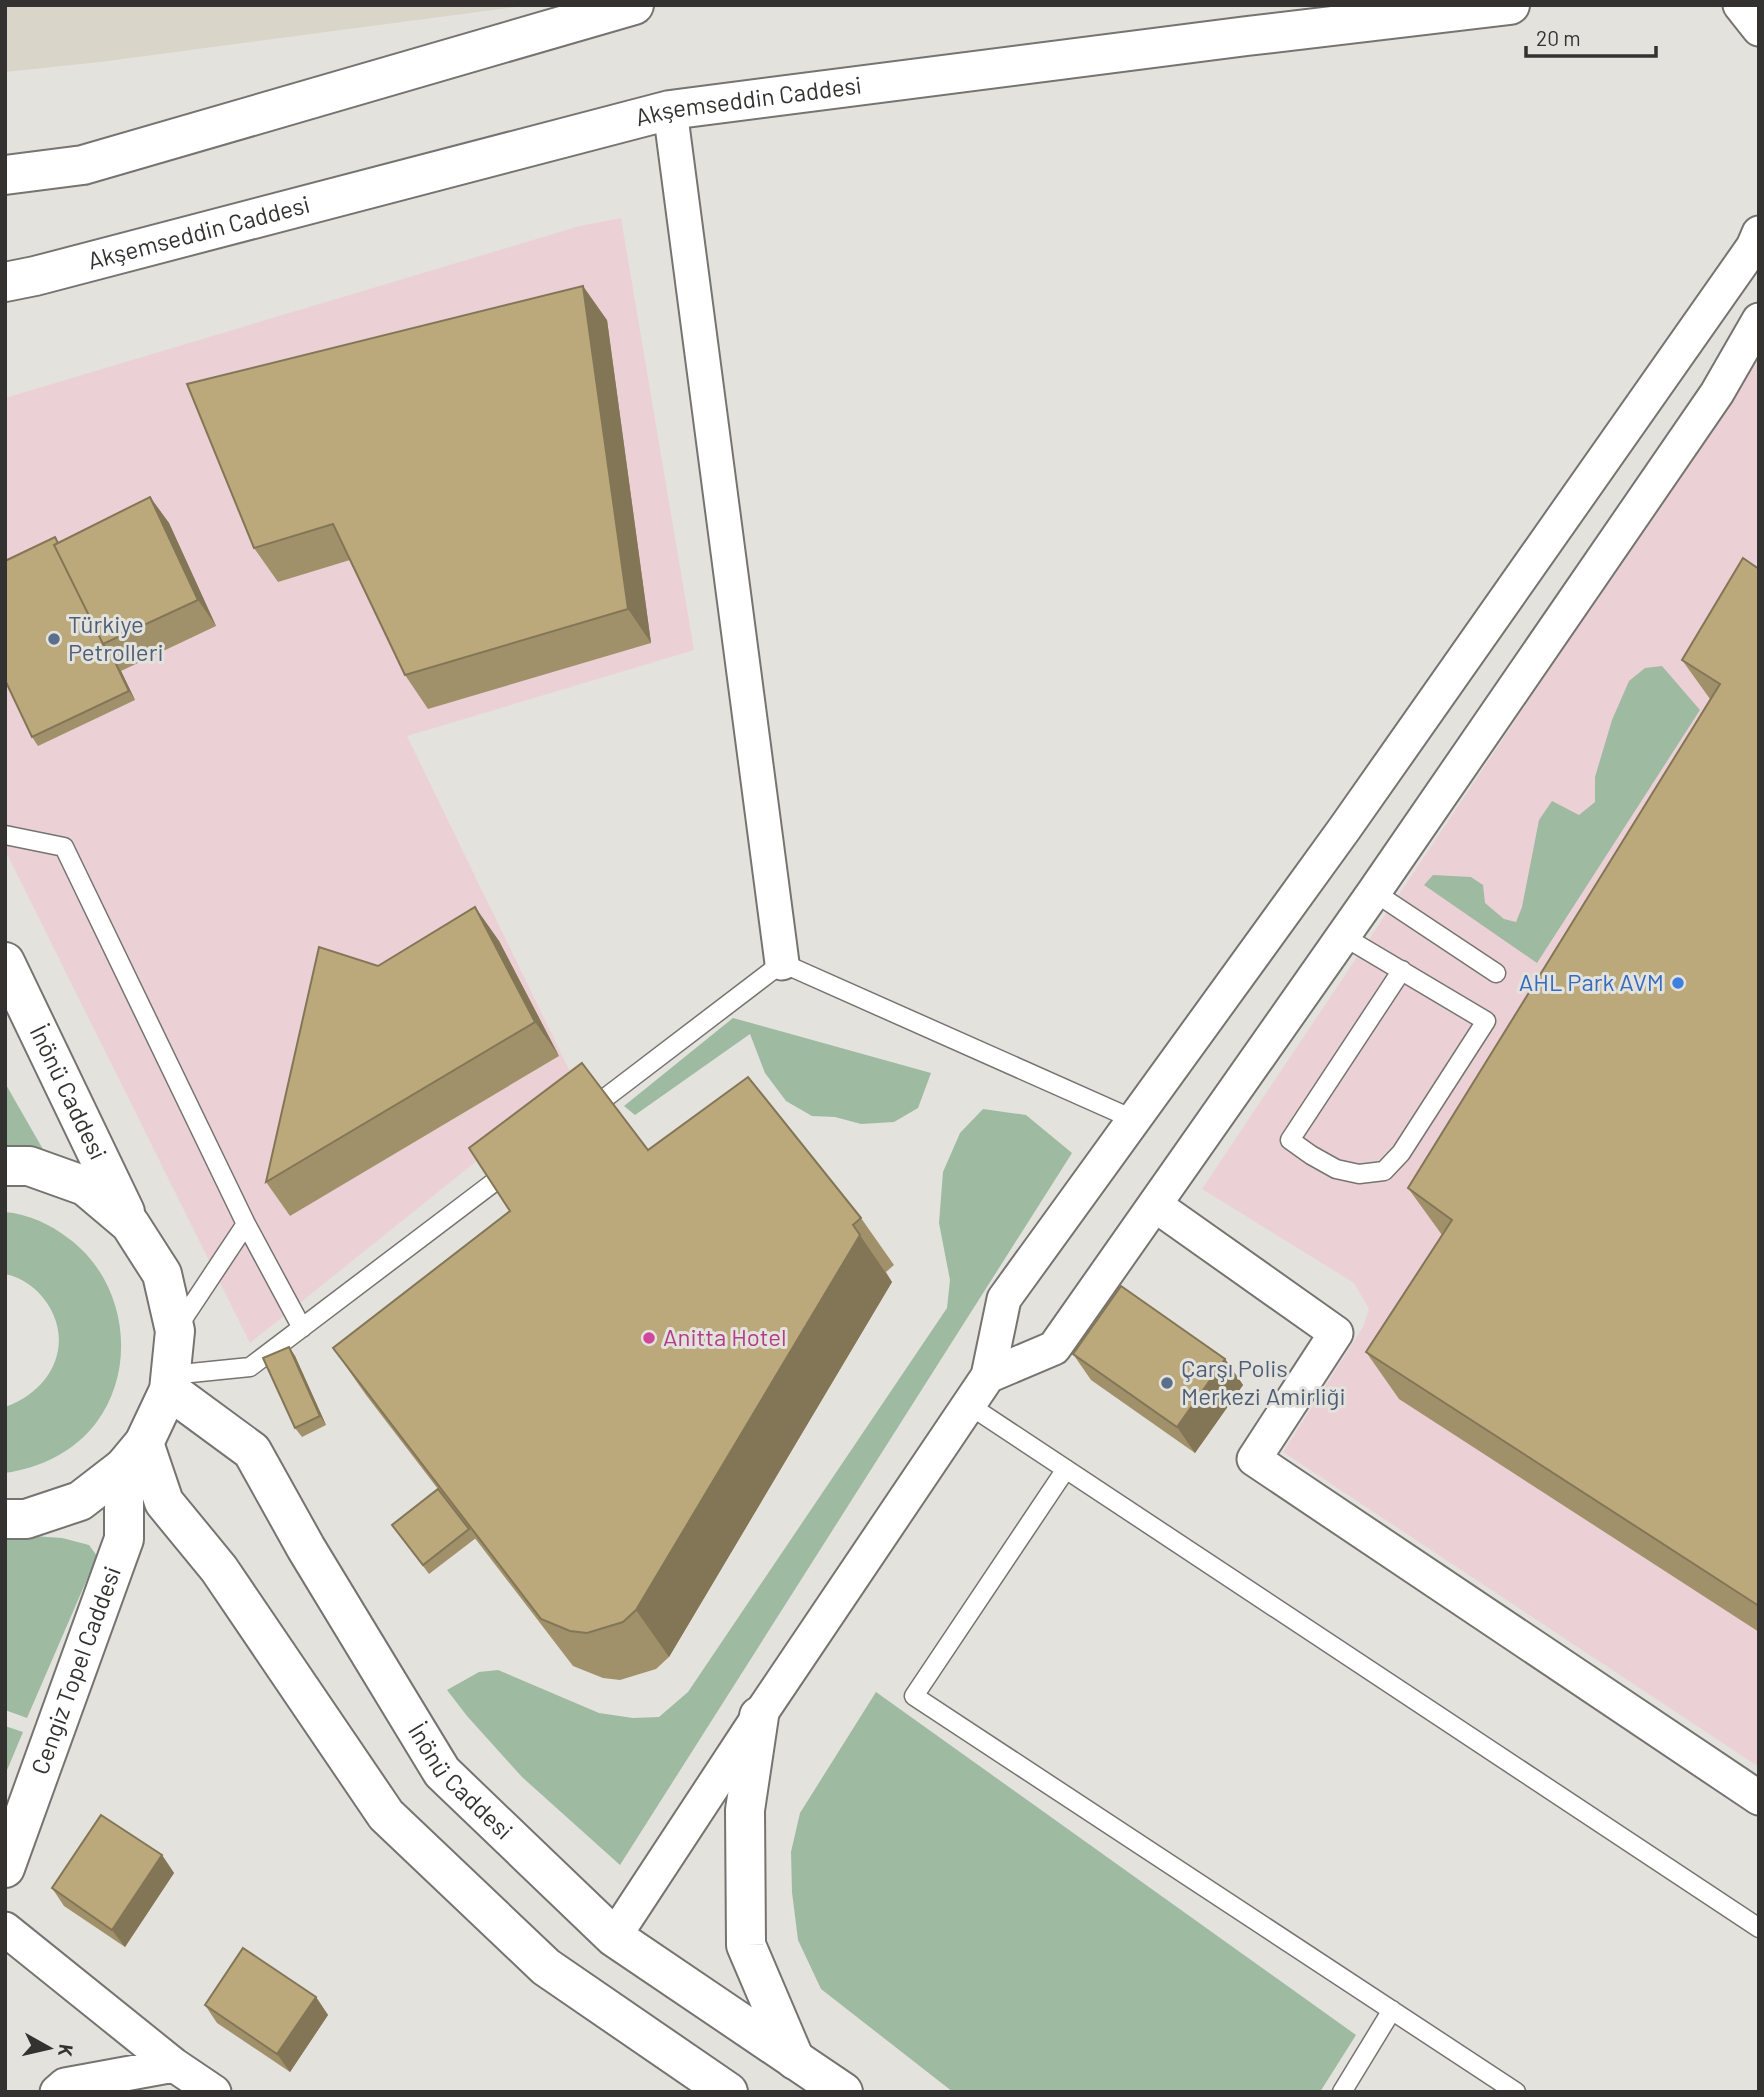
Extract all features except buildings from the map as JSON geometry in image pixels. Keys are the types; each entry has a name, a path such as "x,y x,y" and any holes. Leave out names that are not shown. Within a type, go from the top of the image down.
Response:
{"main road":[{"path":"5,175 83,165 634,5"},
{"name":"Akşemseddin Caddesi","path":"15,284 670,110 1510,5"},
{"name":"İnönü Caddesi","path":"5,962 130,1224"},
{"path":"5,1166 29,1166 85,1186 130,1224 162,1274 175,1331 170,1382 134,1455 80,1502 26,1519 5,1520"},
{"name":"İnönü Caddesi","path":"170,1382 252,1451 306,1548 442,1772 614,1937 843,2092"},
{"path":"134,1455 164,1502 219,1569 386,1815 546,1967 728,2092"},
{"name":"Cengiz Topel Caddesi","path":"5,1868 124,1539 134,1455"},
{"path":"759,1716 745,1810 746,1945 795,2060"}],"street":[{"path":"1740,5 1759,29"},
{"path":"670,110 782,963"},
{"path":"614,1937 988,1376 1004,1300 1345,828 1753,247 1759,233"},
{"path":"988,1376 1054,1348 1374,892 1717,393 1759,320"},
{"path":"1154,1205 1336,1334 1254,1459 1759,1798"},
{"path":"5,1929 174,2065 214,2092"},
{"path":"57,2092 65,2085 174,2065"}],"lane":[{"path":"5,835 64,847 246,1224 302,1328"},
{"path":"1374,892 1496,973"},
{"path":"1343,936 1402,970 1486,1021 1401,1153 1384,1171 1359,1174 1336,1169 1290,1140 1402,970"},
{"path":"574,1121 782,963 1135,1120"},
{"path":"170,1382 250,1367 520,1162"},
{"path":"175,1331 246,1224"},
{"path":"968,1405 1759,1928"},
{"path":"1066,1469 914,1696 1516,2092"},
{"path":"1342,2092 1392,2010"}],"shaded area":[{"path":"5,5 530,5 100,62 5,72"},
{"path":"621,218 694,650 407,736 575,1082 250,1343 5,850 5,398 580,226"},
{"path":"1759,356 1759,1767 1283,1452 1363,1327 1369,1309 1354,1283 1202,1189"}],"green space":[{"path":"1662,666 1700,710 1537,963 1424,885 1433,875 1471,877 1483,885 1485,903 1504,919 1516,922 1522,907 1539,820 1552,801 1579,815 1595,802 1595,777 1612,720 1629,681 1645,668"},
{"path":"733,1018 931,1073 918,1108 894,1122 861,1124 835,1117 812,1116 786,1101 765,1073 750,1034 635,1115 624,1106"},
{"path":"5,1083 44,1151 5,1152"},
{"path":"983,1109 1026,1115 1072,1153 620,1865 522,1777 447,1690 479,1672 498,1670 599,1713 633,1718 659,1717 688,1692 947,1308 950,1280 939,1223 943,1172 960,1133"},
{"path":"5,1212 30,1217 54,1228 87,1255 102,1276 113,1300 120,1324 121,1350 118,1376 109,1400 87,1433 67,1450 43,1463 5,1473 5,1407 23,1399 49,1374 59,1342 57,1325 50,1308 38,1292 23,1280 5,1274"},
{"path":"5,1534 62,1538 89,1545 97,1556 27,1718 5,1710"},
{"path":"876,1692 1356,2035 1320,2092 953,2092 821,1989 798,1940 792,1892 791,1852 800,1813"},
{"path":"5,1726 23,1732 5,1775"}],"place":[{"name":"Türkiye Petrolleri","path":"54,639"},
{"name":"AHL Park AVM","path":"1678,983"},
{"name":"Anitta Hotel","path":"649,1338"},
{"name":"Çarşı Polis Merkezi Amirliği","path":"1167,1383"}]}
